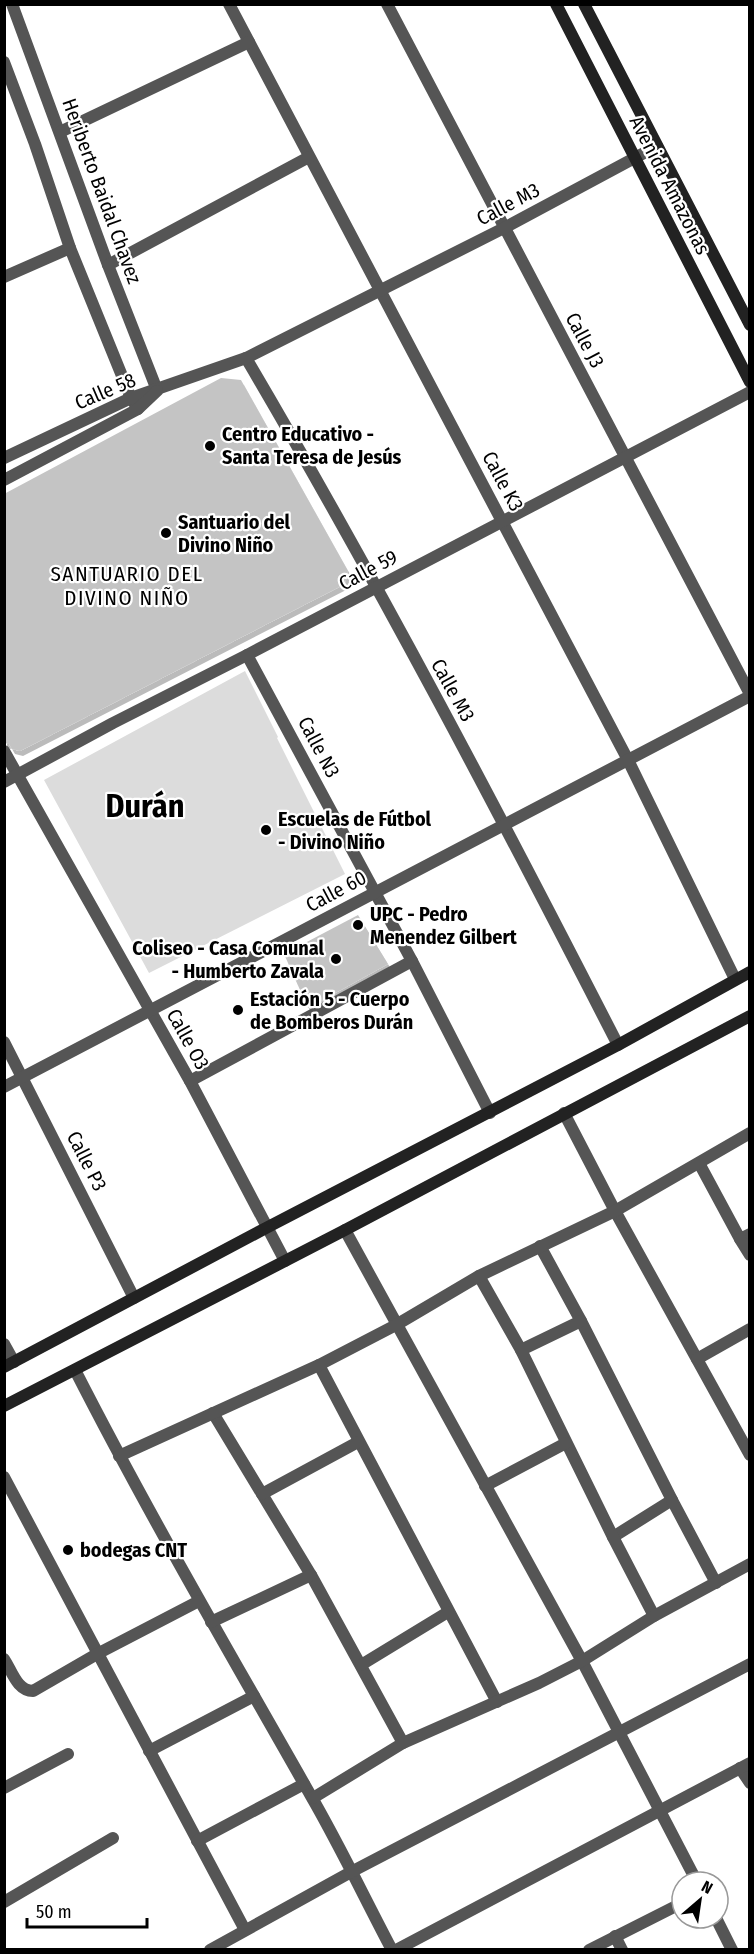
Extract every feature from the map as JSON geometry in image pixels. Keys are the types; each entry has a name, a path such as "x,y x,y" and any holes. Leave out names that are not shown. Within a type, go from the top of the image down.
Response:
{"street":[{"name":"Heriberto Baidal Chavez","path":"12,4 108,265 158,390"},
{"name":"Calle K3","path":"229,4 628,760 735,979"},
{"name":"Calle J3","path":"387,4 750,695"},
{"name":"Avenida Amazonas","path":"556,4 750,382"},
{"name":"Avenida Amazonas","path":"584,4 750,325"},
{"path":"60,132 249,42"},
{"path":"6,70 35,144 70,249 131,398 138,409"},
{"name":"Calle M3","path":"158,390 246,358 504,228 657,146"},
{"path":"108,265 309,157"},
{"path":"4,277 70,249"},
{"name":"Calle M3","path":"246,358 307,462 505,825 618,1045"},
{"name":"Calle 58","path":"4,458 131,398 158,390"},
{"name":"Calle 58","path":"4,480 138,409 158,390"},
{"name":"Calle 59","path":"4,782 750,392"},
{"name":"Calle N3","path":"248,655 490,1113"},
{"name":"Calle 60","path":"4,1087 750,695"},
{"name":"Calle O3","path":"4,751 190,1081 285,1261"},
{"path":"190,1081 412,962"},
{"path":"4,1344 9,1364 490,1113 750,972"},
{"path":"4,1406 345,1230 750,1016"},
{"name":"Calle P3","path":"4,1042 134,1298"},
{"path":"564,1113 615,1211 750,1455"},
{"path":"119,1456 319,1365 396,1325 479,1276 615,1211 750,1133"},
{"path":"699,1163 745,1236 750,1255"},
{"path":"345,1230 582,1661 691,1870"},
{"path":"540,1246 716,1583"},
{"path":"479,1276 521,1350 654,1616"},
{"path":"521,1350 581,1321"},
{"path":"697,1359 750,1329"},
{"path":"319,1365 497,1701"},
{"path":"75,1370 199,1602 313,1798 394,1950 745,1766 750,1784"},
{"path":"213,1413 311,1575 404,1743"},
{"path":"262,1494 358,1442"},
{"path":"485,1486 566,1443"},
{"path":"4,1477 245,1930"},
{"path":"613,1537 672,1500"},
{"path":"313,1798 404,1743 582,1661 654,1616 750,1564"},
{"path":"211,1622 311,1575"},
{"path":"4,1659 21,1688 33,1691 97,1654 199,1602"},
{"path":"361,1665 448,1612"},
{"path":"210,1950 351,1872 750,1664"},
{"path":"149,1751 254,1696"},
{"path":"4,1788 68,1754"},
{"path":"197,1841 304,1785"},
{"path":"4,1902 113,1838"},
{"path":"589,1950 670,1909"},
{"path":"722,1930 732,1950"},
{"path":"615,1936 622,1950"}],"shaded area":[{"path":"245,671 345,874 149,973 44,780"}],"building":[{"name":"Santuario del Divino Niño","path":"221,378 241,380 348,571 345,584 20,751 12,749 9,744 4,743 4,494"},
{"name":"Coliseo - Casa Comunal - Humberto Zavala","path":"358,915 388,964 308,1008 284,954"}],"place":[{"name":"Centro Educativo - Santa Teresa de Jesús","path":"210,446"},
{"name":"Santuario del Divino Niño","path":"166,533"},
{"name":"Escuelas de Fútbol - Divino Niño","path":"266,830"},
{"name":"UPC - Pedro Menendez Gilbert","path":"358,925"},
{"name":"Coliseo - Casa Comunal - Humberto Zavala","path":"336,959"},
{"name":"Estación 5 - Cuerpo de Bomberos Durán","path":"238,1010"},
{"name":"bodegas CNT","path":"68,1550"}],"district":[{"name":"SANTUARIO DEL DIVINO NIÑO","path":"127,586"},
{"name":"Durán","path":"145,806"}]}
